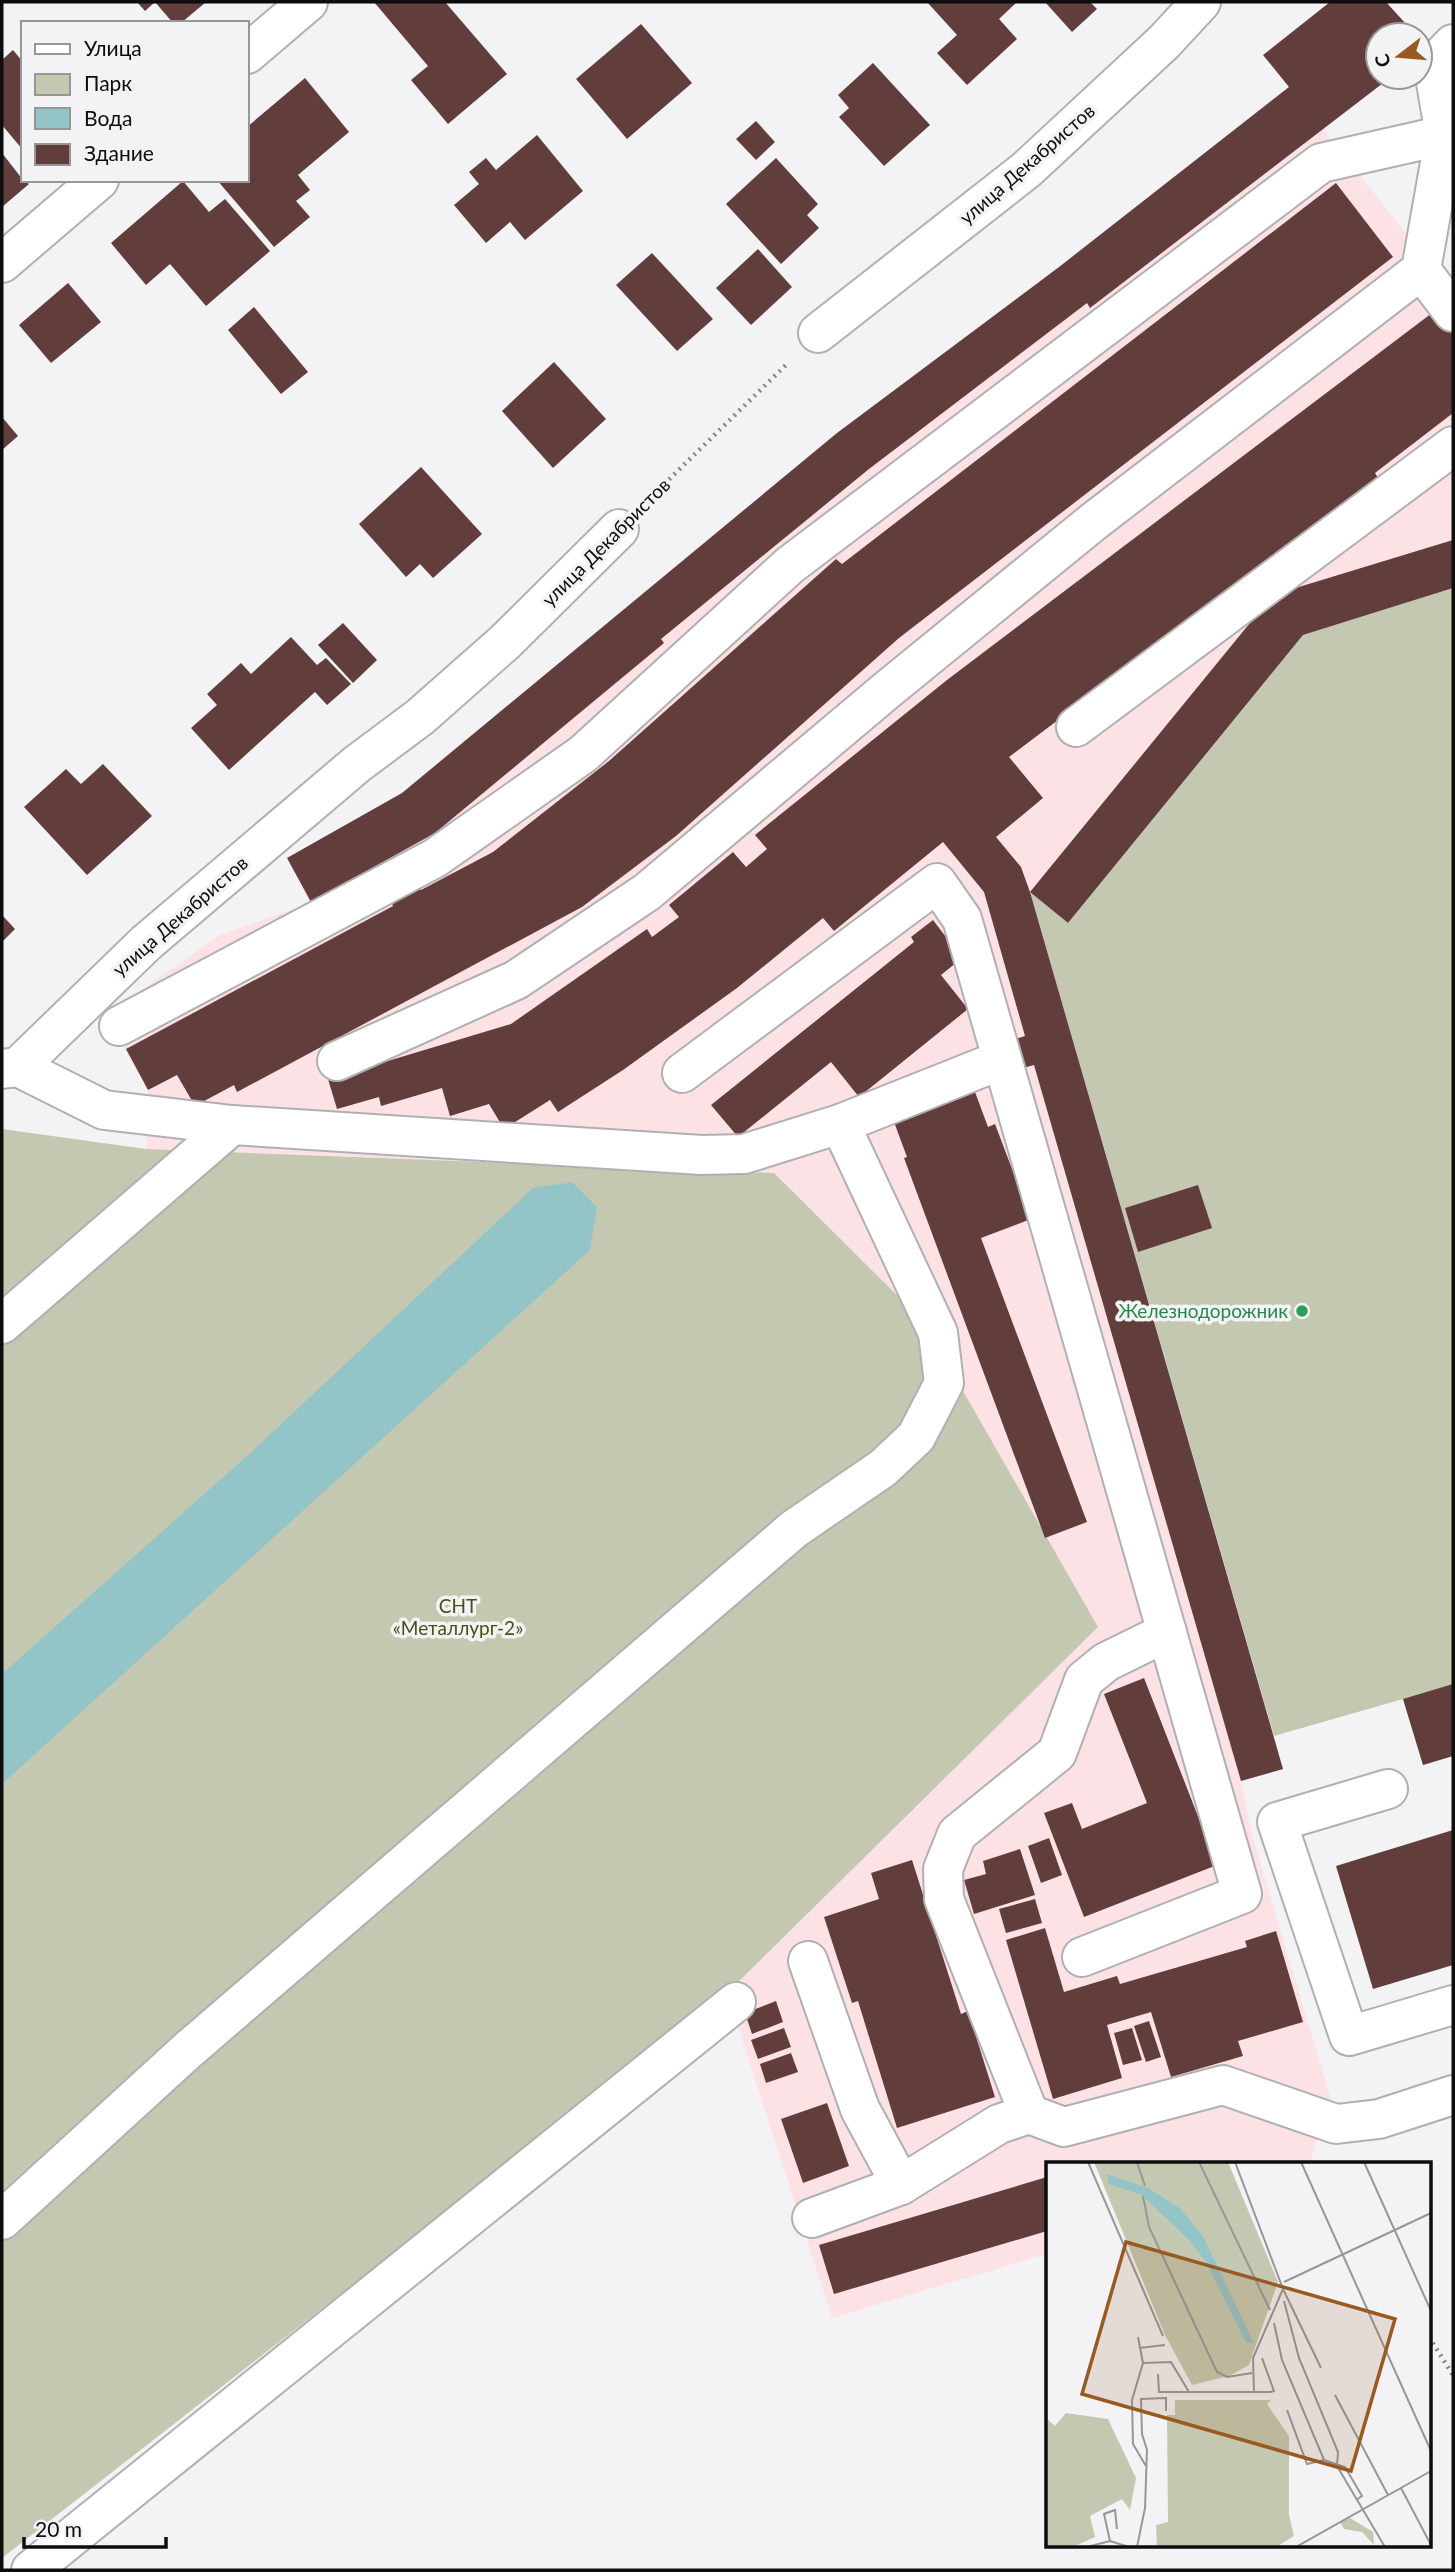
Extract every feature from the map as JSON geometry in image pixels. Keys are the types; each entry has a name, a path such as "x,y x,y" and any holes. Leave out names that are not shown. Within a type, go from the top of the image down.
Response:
{"street":[{"path":"248,53 308,2"},
{"name":"улица Декабристов","path":"818,333 1026,170 1164,42 1201,2"},
{"path":"337,1061 516,980 647,892 887,690 1093,522 1421,270 1449,131 1433,65 1453,44"},
{"path":"119,1026 435,858 583,754 790,565 1321,163 1449,131"},
{"path":"2,263 97,182"},
{"path":"1421,270 1453,312"},
{"path":"1076,727 1453,446"},
{"name":"улица Декабристов","path":"10,1068 146,943 505,642 619,529"},
{"path":"682,1073 937,883 962,919 1242,1895 1082,1957"},
{"path":"10,1068 104,1110 232,1125 702,1155 744,1154 840,1124 1001,1060"},
{"path":"2,2220 188,2050 773,1547 794,1529 883,1468 915,1437 944,1383 938,1333 840,1124"},
{"path":"2,1324 232,1125"},
{"path":"1029,2114 944,1899 943,1869 957,1834 1058,1752 1084,1680 1106,1662 1167,1632"},
{"path":"1388,1789 1277,1822 1349,2036 1453,2005"},
{"path":"808,1961 860,2109 901,2185"},
{"path":"31,2570 736,2002"},
{"path":"812,2218 901,2185 999,2124 1029,2114 1064,2127 1223,2085 1336,2124 1379,2119 1453,2095"}],"path":[{"name":"улица Декабристов","path":"619,529 818,333"},
{"path":"1430,2339 1453,2375"}],"shaded area":[{"path":"1323,129 1453,292 1453,588 1303,635 1068,923 1030,894 1283,1769 1241,1781 1253,1838 1330,2096 1311,2162 1046,2162 1046,2254 832,2318 727,1993 1098,1627 923,1321 774,1173 146,1149 148,1090 106,1015 218,936 310,903 287,858 402,793 837,433"}],"green space":[{"name":"Железнодорожник","path":"1453,588 1453,1756 1423,1765 1403,1699 1274,1736 1030,892 1068,923 1303,635"},
{"name":"СНТ «Металлург-2»","path":"2,1129 146,1149 774,1173 923,1321 1098,1627 727,1993 2,2558"}],"water":[{"path":"572,1182 597,1207 590,1250 2,1784 2,1674 247,1456 533,1188"}],"building":[{"path":"137,2 155,2 145,11"},
{"path":"155,2 206,2 183,21 171,21"},
{"path":"374,2 445,2 507,74 448,124 411,80 428,66"},
{"path":"927,2 1017,2 999,19 1017,39 967,85 937,53 957,35"},
{"path":"1045,2 1090,2 1097,9 1072,32"},
{"path":"1330,2 1386,2 1403,21 1364,21 1364,91 1373,91 1090,308 1087,303 869,469 661,639 664,643 435,833 311,902 287,858 402,793 837,433 1059,267 1289,87 1263,55"},
{"path":"641,24 692,83 627,139 576,79"},
{"path":"13,50 21,60 21,148 2,125 2,60"},
{"path":"873,63 930,125 884,166 839,117 849,108 838,95"},
{"path":"305,78 349,132 298,175 310,190 296,201 310,217 274,247 219,182 248,182 248,126"},
{"path":"756,121 775,142 756,160 736,139"},
{"path":"537,135 583,191 525,240 510,222 486,243 454,205 479,184 469,172 486,158 496,170"},
{"path":"2,153 21,177 21,182 29,184 2,207"},
{"path":"776,158 818,204 807,215 819,228 781,264 726,204"},
{"path":"184,182 209,212 225,199 270,251 206,306 170,264 146,285 111,243"},
{"path":"1336,183 1393,257 899,638 676,836 582,907 237,1092 234,1085 195,1106 177,1075 148,1090 126,1049 393,906 391,901 418,886 421,890 493,852 609,761 836,559 842,564"},
{"path":"758,249 792,287 751,325 716,288"},
{"path":"652,253 713,319 677,351 616,285"},
{"path":"68,283 101,322 51,363 19,325"},
{"path":"254,307 308,372 281,394 228,330"},
{"path":"1436,310 1453,333 1453,413 1375,473 1378,478 1009,757 1043,798 996,837 1021,867 1283,1769 1241,1781 1034,1065 1023,1068 1015,1039 1025,1036 984,892 943,842 834,931 823,918 737,988 623,1070 558,1112 550,1100 504,1129 489,1104 450,1116 442,1088 381,1106 379,1097 337,1109 328,1079 511,1024 647,929 652,937 679,917 669,905 733,852 746,867 767,849 755,835 947,680"},
{"path":"554,362 606,419 553,468 502,411"},
{"path":"2,417 18,436 2,450"},
{"path":"421,467 482,534 433,578 420,564 406,577 359,524"},
{"path":"1453,540 1453,588 1303,635 1068,923 1030,892 1254,618 1289,590"},
{"path":"343,623 377,660 353,683 318,645"},
{"path":"291,637 317,665 326,658 351,684 327,705 315,692 229,770 191,728 217,705 207,694 241,663 251,674"},
{"path":"103,764 152,816 87,875 24,807 66,769 81,784"},
{"path":"2,915 15,929 2,942"},
{"path":"933,920 962,958 941,975 968,1009 859,1097 831,1062 738,1137 711,1105 914,942 911,937"},
{"path":"975,1092 988,1127 995,1124 1031,1219 981,1238 1087,1522 1045,1538 904,1158 907,1157 894,1122"},
{"path":"1198,1185 1212,1228 1138,1252 1125,1208"},
{"path":"1144,1678 1217,1865 1084,1917 1044,1813 1072,1803 1082,1829 1147,1803 1104,1694"},
{"path":"1453,1684 1453,1756 1423,1765 1403,1699"},
{"path":"1453,1830 1453,1965 1373,1989 1336,1866"},
{"path":"1049,1838 1062,1875 1041,1883 1028,1846"},
{"path":"1020,1849 1035,1895 974,1914 964,1880 986,1874 983,1861"},
{"path":"912,1860 961,2014 968,2011 995,2097 897,2128 858,2001 852,2003 824,1917 879,1899 871,1873"},
{"path":"1035,1899 1042,1923 1006,1933 999,1909"},
{"path":"1045,1928 1064,1992 1117,1976 1120,1984 1247,1947 1245,1941 1276,1931 1303,2022 1238,2041 1243,2056 1171,2077 1151,2012 1107,2025 1122,2078 1053,2099 1006,1940"},
{"path":"776,2001 783,2022 752,2034 745,2013"},
{"path":"1149,2021 1161,2057 1146,2062 1134,2026"},
{"path":"784,2028 791,2047 758,2059 751,2040"},
{"path":"1132,2028 1142,2060 1123,2065 1114,2033"},
{"path":"791,2053 798,2072 766,2083 760,2064"},
{"path":"827,2103 849,2166 803,2183 781,2119"},
{"path":"1046,2177 1046,2231 834,2294 819,2245"}],"place":[{"name":"Железнодорожник","path":"1302,1311"}]}
